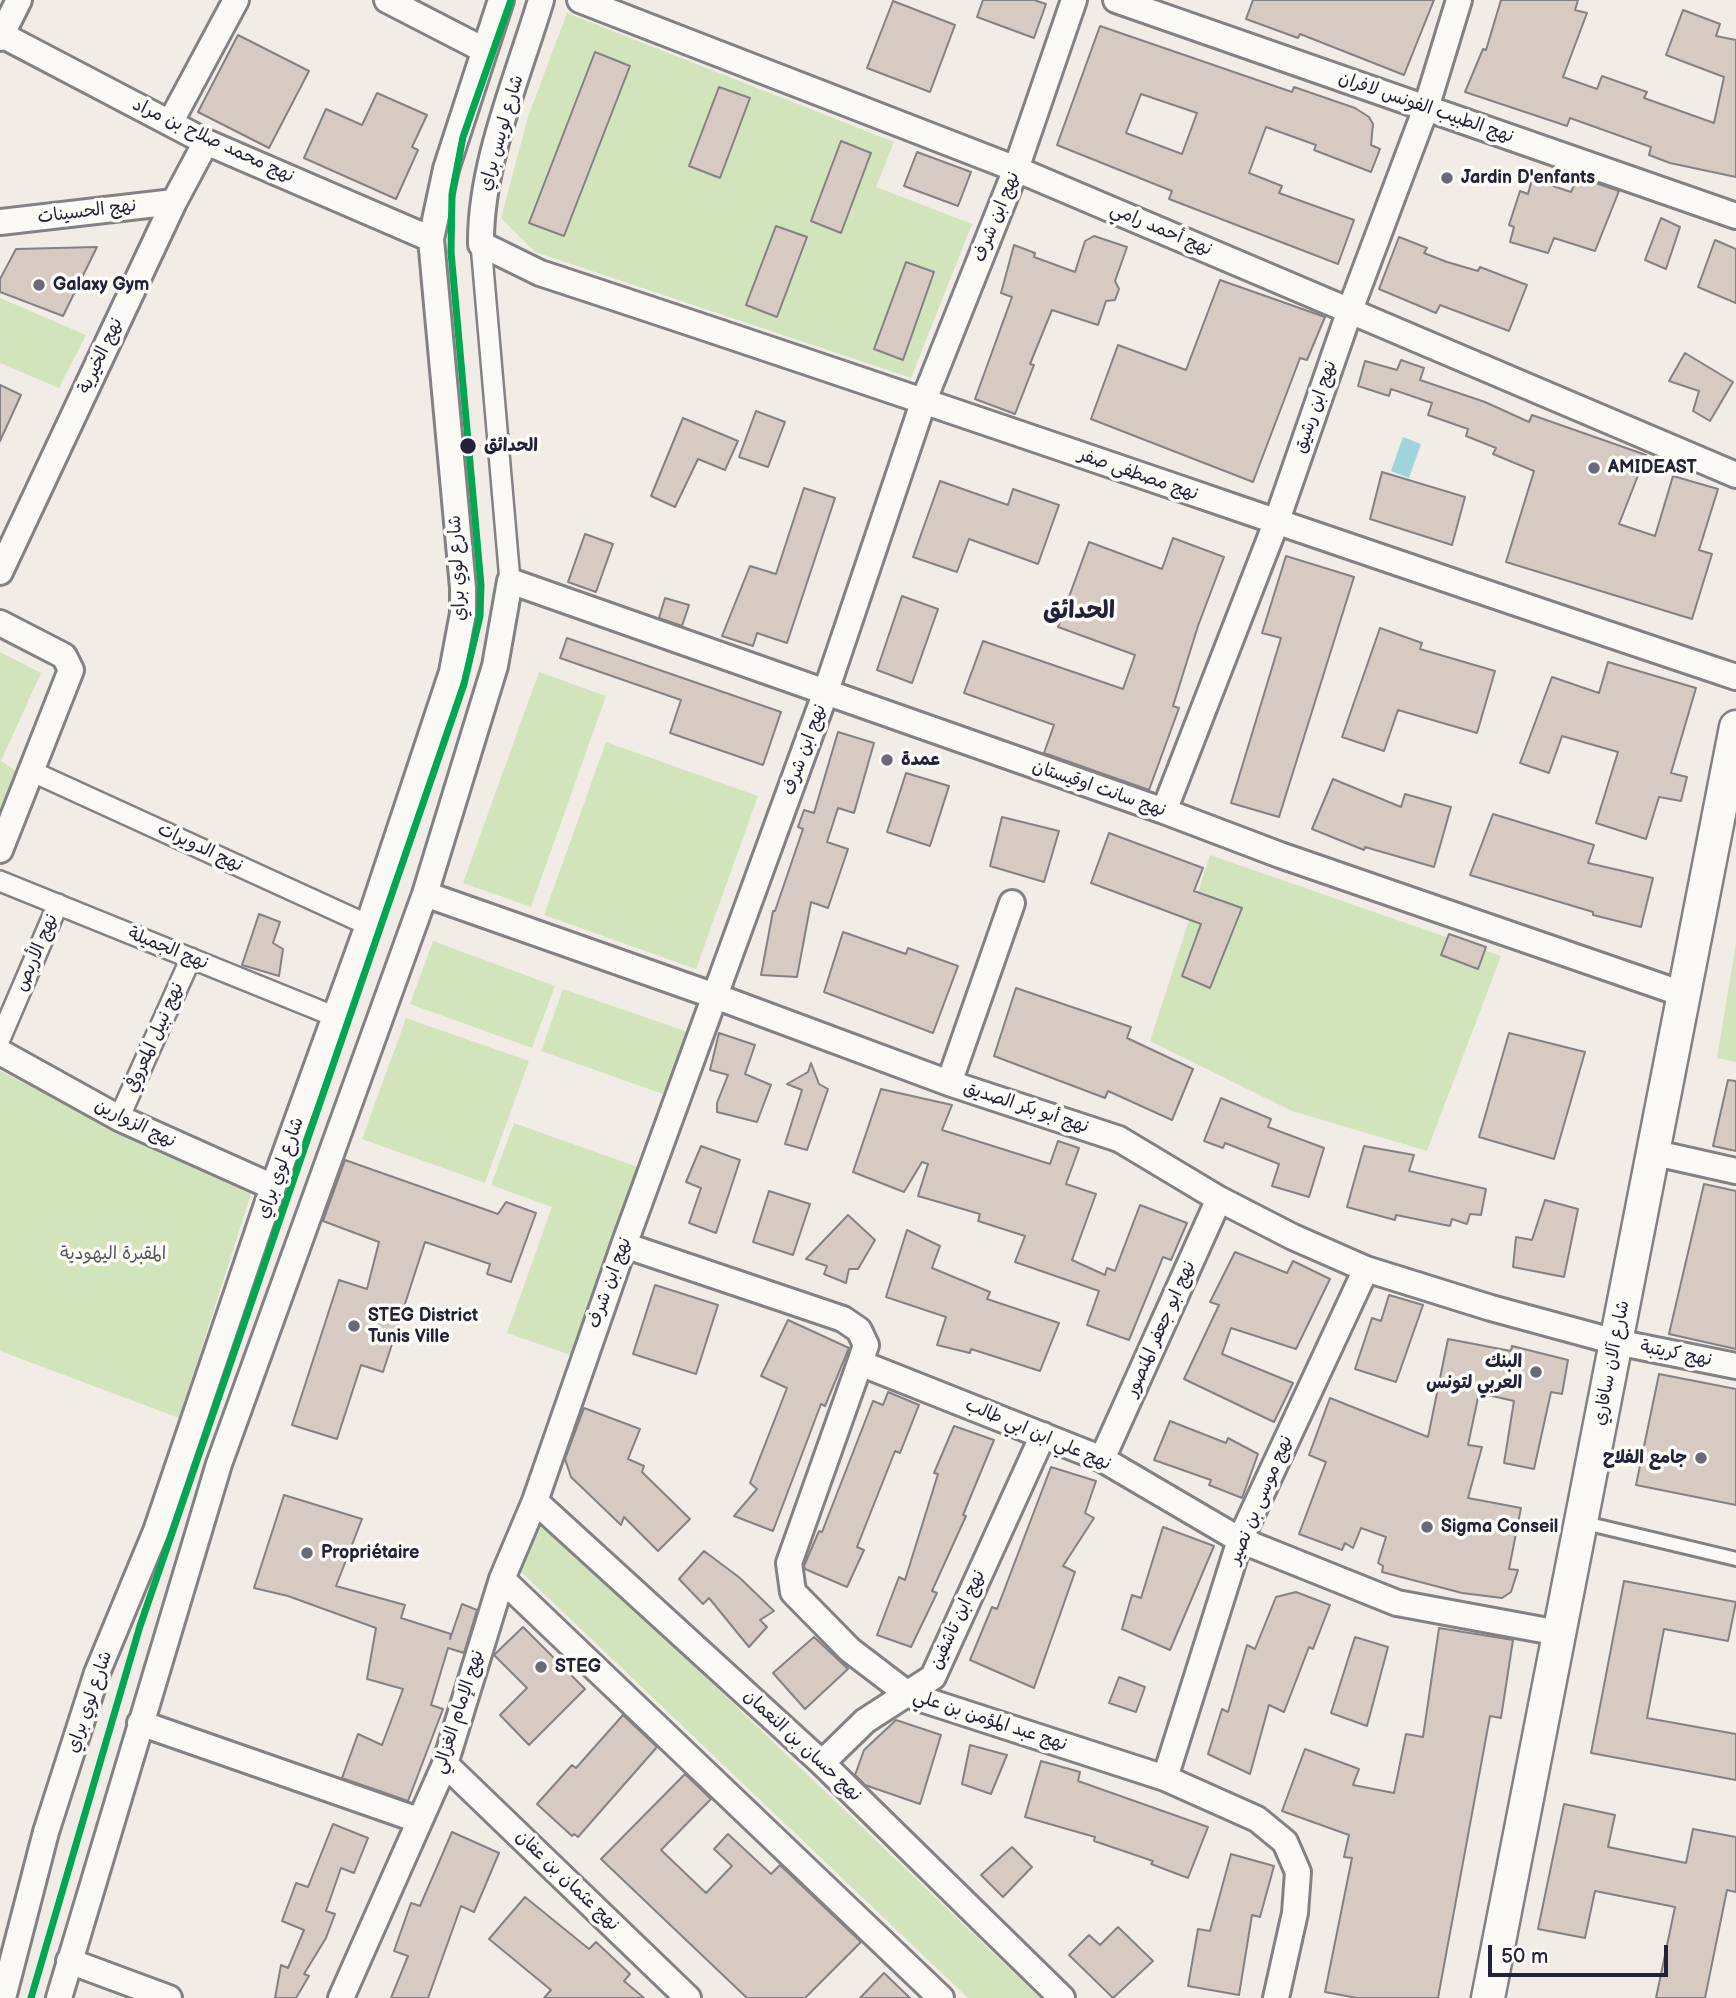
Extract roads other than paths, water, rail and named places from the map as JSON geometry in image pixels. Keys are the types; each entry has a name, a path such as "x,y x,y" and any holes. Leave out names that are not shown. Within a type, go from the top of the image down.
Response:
{"street":[{"path":"0,35 19,0"},
{"path":"170,123 236,0"},
{"path":"387,0 484,50"},
{"path":"431,239 446,169 500,0"},
{"name":"شارع لويس براي","path":"481,244 486,181 541,0"},
{"name":"نهج أحمد رامي","path":"580,0 1016,169 1736,475"},
{"name":"نهج ابن شرف","path":"535,1500 624,1245 825,694 924,400 1016,169 1074,0"},
{"name":"نهج الطبيب الفونس لافران","path":"1116,0 1736,216"},
{"name":"نهج ابن رشيق","path":"1164,811 1276,523 1350,310 1426,108 1459,0"},
{"name":"نهج محمد صلاح بن مراد","path":"0,35 206,142 431,239"},
{"name":"نهج الخيرية","path":"0,572 174,202 206,142"},
{"name":"نهج الحسينات","path":"0,222 174,202"},
{"name":"شارع لوي براي","path":"3,1998 46,1832 97,1673 156,1531 273,1187 369,925 452,672 463,613 431,239"},
{"path":"59,1998 219,1464 425,894 495,666 513,582 481,244"},
{"name":"نهج مصطفى صفر","path":"481,244 540,273 924,400 1276,523 1736,677"},
{"name":"نهج سانت اوقيستان","path":"513,582 825,694 1164,811 1280,855 1683,994"},
{"path":"0,623 64,656 71,670 0,850"},
{"name":"شارع آلان سافاري","path":"1488,1998 1736,727"},
{"name":"نهج الدويرات","path":"31,771 369,925"},
{"name":"نهج الجميلة","path":"0,881 336,1017"},
{"name":"نهج أبو بكر الصديق","path":"425,894 715,996 949,1083 1119,1139 1219,1199 1293,1237 1366,1269 1491,1308 1616,1342"},
{"path":"949,1083 1012,903"},
{"name":"نهج الأربص","path":"0,1040 58,904"},
{"name":"نهج نبيل المعروفي","path":"119,1118 191,958"},
{"name":"نهج الزوارين","path":"0,1052 119,1118 273,1187"},
{"path":"1651,1152 1736,1171"},
{"name":"نهج ابو جعفر المنصور","path":"1102,1459 1219,1199"},
{"path":"624,1245 843,1319 859,1330 866,1345 860,1363"},
{"name":"نهج موسى بن نصير","path":"1165,1778 1240,1541 1366,1269"},
{"name":"نهج كريتبة","path":"1616,1342 1736,1366"},
{"name":"نهج علي ابن ابي طالب","path":"860,1363 1102,1459 1240,1541 1396,1603 1559,1633"},
{"name":"نهج عبد المؤمن بن علي","path":"860,1363 789,1563 793,1592 850,1650 909,1695 1165,1778 1257,1819 1285,1842 1298,1872 1295,1913 1276,1998"},
{"name":"نهج ابن تاشفين","path":"822,1763 865,1721 933,1677 1043,1435"},
{"name":"نهج الإمام الغزالي","path":"341,1998 445,1764 502,1579 535,1500"},
{"name":"نهج حسان بن النعمان","path":"535,1500 822,1763 1062,1998"},
{"path":"502,1579 941,1998"},
{"path":"140,1723 418,1820"},
{"name":"نهج عثمان بن عفان","path":"445,1764 688,1998"},
{"path":"69,1961 169,1998"}],"lane":[{"path":"1580,1522 1736,1559"}],"water":[{"path":"1403,437 1421,444 1409,478 1391,471"}],"place":[{"name":"Jardin D'enfants","path":"1447,178"},
{"name":"Galaxy Gym","path":"39,285"},
{"name":"الحدائق","path":"468,446"},
{"name":"AMIDEAST","path":"1594,468"},
{"name":"عمدة","path":"887,760"},
{"name":"STEG District Tunis Ville","path":"354,1326"},
{"name":"البنك العربي لتونس","path":"1536,1372"},
{"name":"جامع الفلاح","path":"1701,1458"},
{"name":"Sigma Conseil","path":"1427,1527"},
{"name":"Propriétaire","path":"307,1553"},
{"name":"STEG","path":"541,1667"}],"district":[{"name":"الحدائق","path":"1079,612"}],"park label":[{"name":"المقبرة اليهودية","path":"113,1254"}]}
